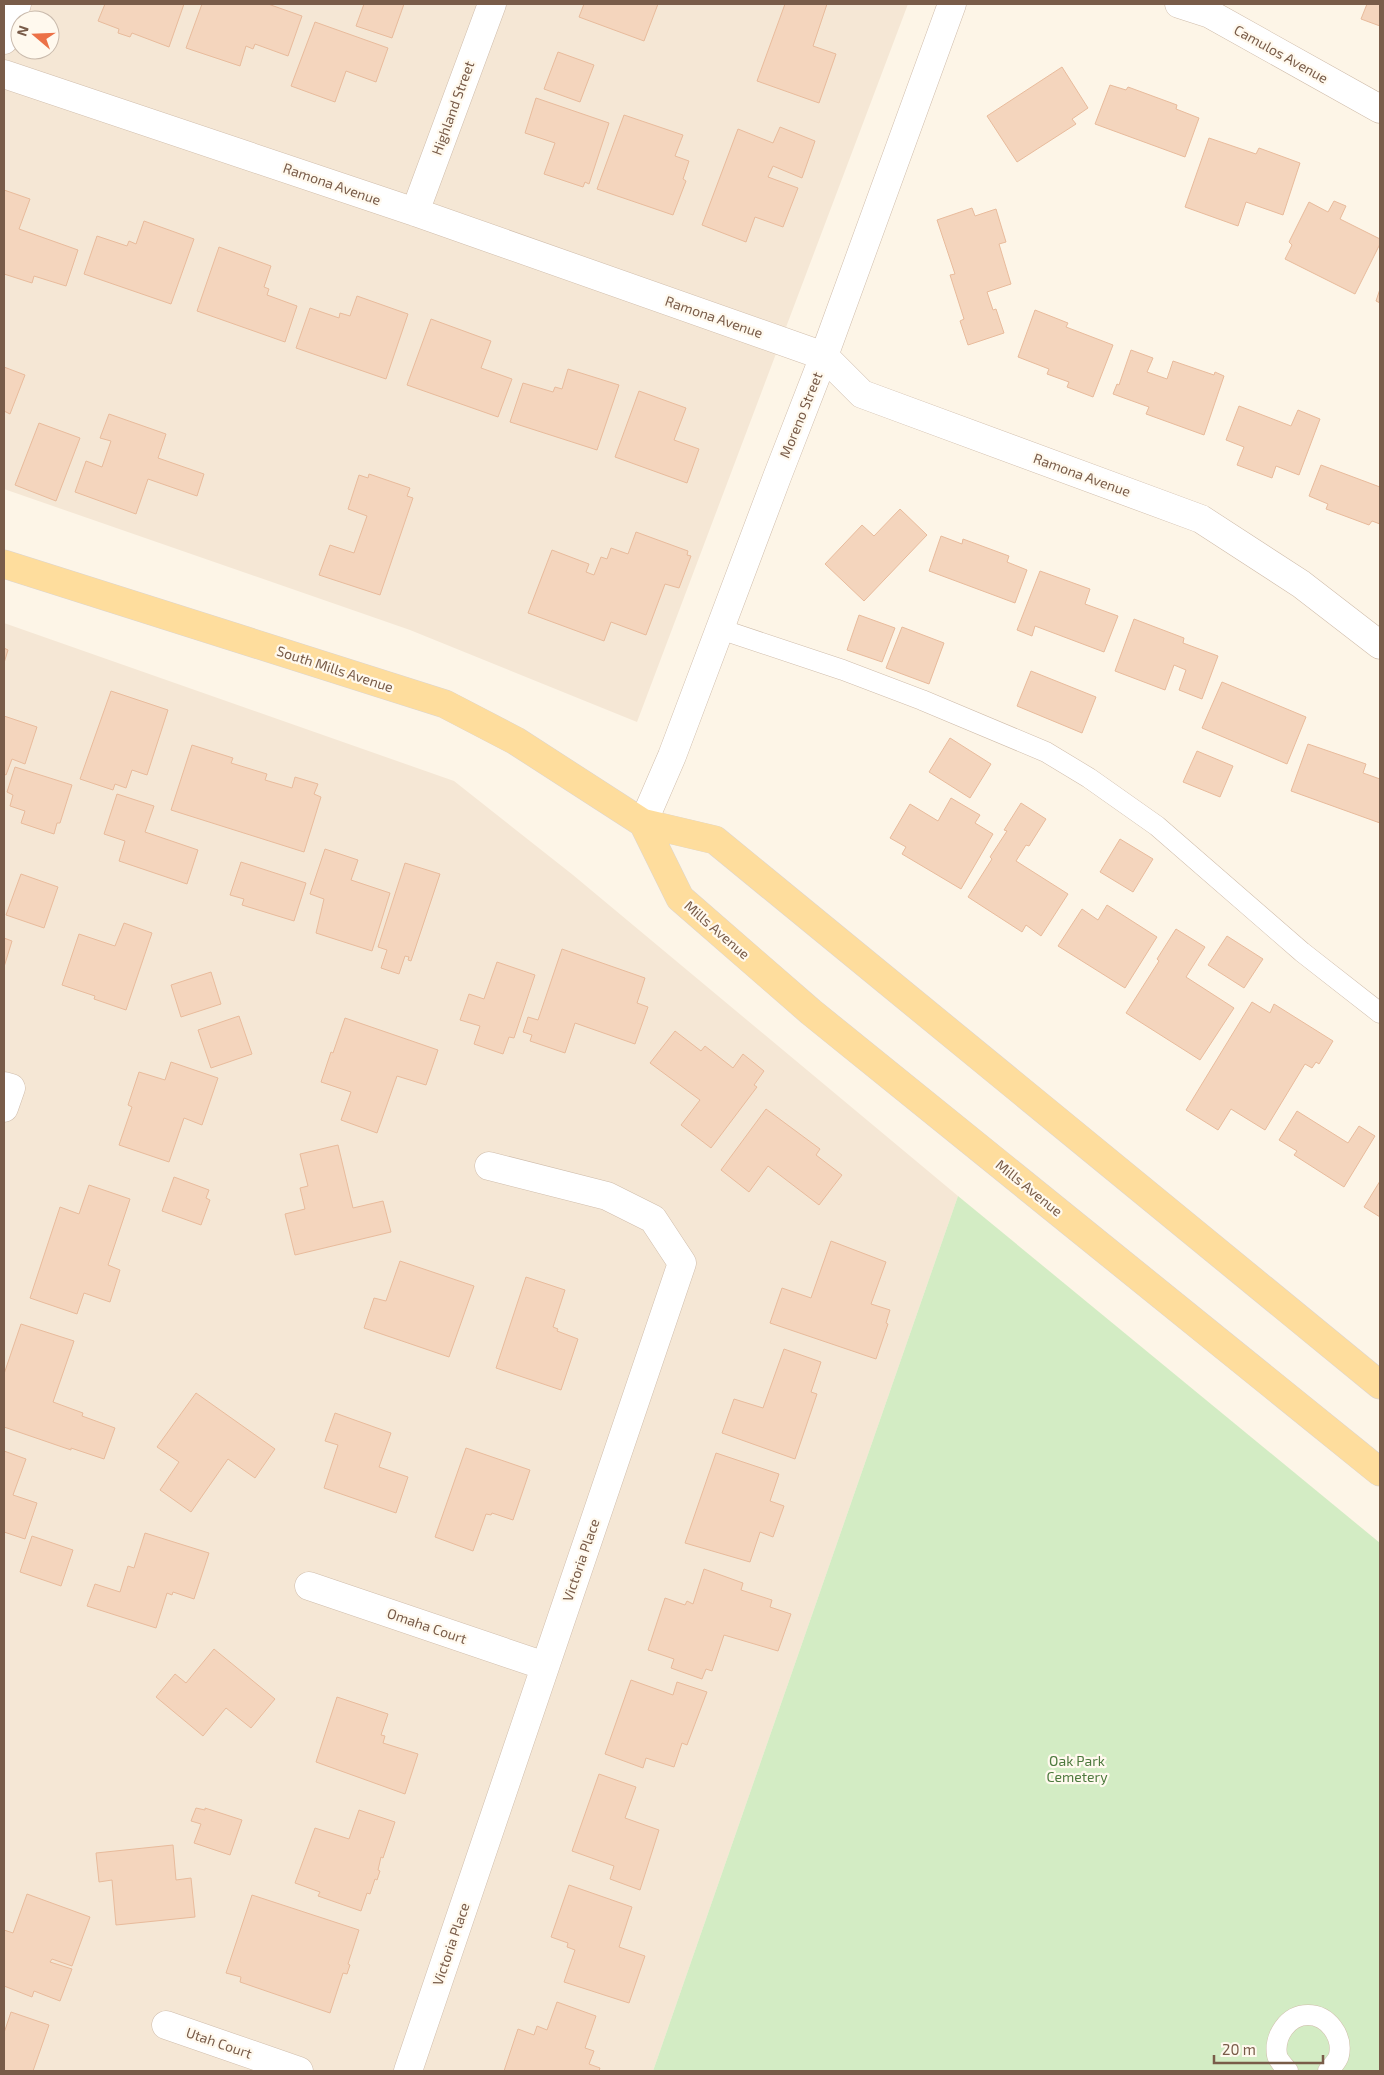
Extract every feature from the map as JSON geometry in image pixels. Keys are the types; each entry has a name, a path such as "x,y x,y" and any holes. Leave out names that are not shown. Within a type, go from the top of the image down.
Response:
{"main road":[{"name":"South Mills Avenue","path":"4,564 445,704 516,742 643,823"},
{"path":"643,823 715,840 1380,1385"},
{"name":"Mills Avenue","path":"643,823 680,898 819,1018 1380,1472"}],"street":[{"path":"4,40 17,4"},
{"name":"Highland Street","path":"415,212 492,4"},
{"name":"Moreno Street","path":"643,823 672,756 776,477 824,356 952,4"},
{"name":"Camulos Avenue","path":"1180,4 1210,14 1380,109"},
{"name":"Ramona Avenue","path":"4,74 415,212 824,356 862,394 1201,519 1301,584 1380,645"},
{"path":"4,1086 11,1088 4,1108"},
{"name":"Victoria Place","path":"408,2071 682,1263 653,1220 607,1196 489,1166"},
{"name":"Omaha Court","path":"309,1586 545,1666"},
{"name":"Utah Court","path":"166,2025 299,2071"}],"lane":[{"path":"720,629 834,667 922,700 1046,752 1089,778 1157,826 1302,952 1380,1013"},
{"path":"1288,2071 1278,2057 1277,2037 1289,2021 1308,2015 1327,2021 1339,2037 1339,2056 1328,2071"}],"shaded area":[{"path":"4,4 908,4 637,722 410,630 4,489"},
{"path":"4,623 454,781 573,875 958,1196 653,2071 4,2071"}],"green space":[{"name":"Oak Park Cemetery","path":"958,1196 1380,1543 1380,2071 653,2071"}],"building":[{"path":"105,4 184,4 169,47 132,33 130,37 118,33 119,29 98,21"},
{"path":"202,4 268,4 302,16 288,56 255,44 253,49 246,46 240,66 186,48"},
{"path":"364,4 404,4 392,38 356,26"},
{"path":"584,4 658,4 644,41 579,17"},
{"path":"785,4 827,4 813,46 836,54 819,103 757,81"},
{"path":"1367,4 1380,4 1380,26 1361,19"},
{"path":"315,22 388,48 376,82 346,71 335,102 291,86"},
{"path":"558,52 594,65 580,102 544,89"},
{"path":"1062,67 1088,108 1072,119 1076,124 1017,162 987,116"},
{"path":"1110,85 1126,90 1128,87 1177,105 1176,109 1199,118 1185,157 1095,124"},
{"path":"536,98 609,123 589,184 585,182 583,187 544,174 555,143 525,133"},
{"path":"624,115 683,135 675,156 689,161 683,179 686,181 673,215 597,189"},
{"path":"780,127 815,141 802,178 773,166 768,177 798,188 783,227 755,217 746,242 702,225 738,129 773,143"},
{"path":"1209,138 1256,154 1259,148 1300,163 1283,215 1246,202 1238,226 1185,207"},
{"path":"4,190 30,199 19,229 78,250 66,286 34,276 32,283 4,274"},
{"path":"1334,201 1346,206 1340,219 1380,239 1380,244 1355,294 1285,259 1292,245 1289,242 1309,202 1328,212"},
{"path":"972,208 975,216 996,209 1006,242 999,244 1011,284 987,292 993,310 996,309 1004,333 968,345 960,321 964,319 950,275 955,274 937,220"},
{"path":"144,221 194,239 171,304 84,274 97,236 127,246 129,241 136,244"},
{"path":"219,247 271,266 264,287 269,289 267,295 297,306 285,342 197,311"},
{"path":"1380,289 1380,303 1376,301"},
{"path":"357,296 408,314 386,379 296,348 310,308 339,318 340,313 350,316"},
{"path":"1035,310 1068,323 1066,327 1113,345 1093,397 1067,387 1069,382 1047,374 1049,369 1018,357"},
{"path":"431,319 491,341 481,368 512,379 498,417 407,385"},
{"path":"1131,350 1153,358 1147,372 1167,379 1173,361 1214,375 1215,372 1224,376 1204,435 1146,414 1149,407 1113,394 1117,384 1119,385"},
{"path":"4,367 25,375 10,414 4,411"},
{"path":"568,369 619,385 597,450 510,422 523,383 553,392 555,387 562,389"},
{"path":"639,391 686,408 674,440 699,449 687,483 615,457"},
{"path":"1239,406 1291,426 1298,410 1320,419 1299,475 1276,466 1272,478 1237,465 1244,447 1226,440"},
{"path":"109,414 166,434 158,458 204,474 197,496 148,479 136,514 75,492 86,461 102,467 111,441 100,438"},
{"path":"39,423 80,438 56,501 15,485"},
{"path":"1321,465 1380,487 1380,524 1372,521 1369,525 1326,509 1328,504 1309,496"},
{"path":"369,474 410,488 407,496 413,498 380,595 319,575 330,545 354,553 367,516 348,509 359,475 368,478"},
{"path":"900,509 927,535 864,601 825,564 862,525 874,536"},
{"path":"636,532 688,551 687,555 691,556 679,588 665,584 646,635 611,622 604,641 528,613 552,550 589,564 586,572 594,575 601,557 607,559 611,548 628,554"},
{"path":"941,536 962,544 963,539 1009,556 1007,562 1027,570 1015,603 929,571"},
{"path":"1040,571 1090,589 1085,604 1118,616 1104,652 1035,626 1032,636 1017,630"},
{"path":"859,615 895,628 882,662 847,650"},
{"path":"1134,619 1184,638 1183,643 1218,656 1202,699 1179,690 1186,670 1174,665 1165,690 1115,671"},
{"path":"902,627 944,643 929,684 886,668"},
{"path":"4,648 8,650 4,663"},
{"path":"1031,671 1096,697 1082,733 1017,706"},
{"path":"1222,682 1306,717 1287,764 1202,728"},
{"path":"111,691 168,710 147,775 132,770 126,788 115,784 113,790 80,779"},
{"path":"4,716 37,727 25,764 12,759 6,775 4,774"},
{"path":"950,738 991,764 970,798 929,772"},
{"path":"1308,744 1366,764 1363,773 1380,779 1380,823 1291,791"},
{"path":"192,745 233,758 231,763 267,774 265,780 292,788 295,777 318,784 314,794 321,797 304,852 171,810"},
{"path":"1197,751 1233,766 1220,797 1183,782"},
{"path":"15,767 72,785 60,823 57,823 54,834 21,823 25,811 10,806 13,795 7,792"},
{"path":"117,794 154,806 145,832 198,850 187,884 119,861 125,841 104,834"},
{"path":"951,798 980,815 975,823 993,834 961,889 902,854 906,847 890,838 910,804 938,821"},
{"path":"1021,803 1046,819 1029,846 1026,845 1016,861 1068,894 1041,936 1026,925 1022,932 968,897 992,859 990,857 1007,831 1004,830"},
{"path":"1120,839 1153,859 1133,892 1100,872"},
{"path":"325,849 358,860 351,880 390,893 372,951 316,933 324,899 310,894"},
{"path":"241,862 306,883 294,921 242,905 244,899 230,895"},
{"path":"405,863 440,874 411,961 408,960 409,957 405,956 399,974 381,968 387,950 378,947"},
{"path":"21,874 58,887 44,928 6,915"},
{"path":"1107,905 1157,937 1125,988 1058,946 1082,909 1098,920"},
{"path":"124,923 152,933 126,1010 94,999 95,996 62,985 79,934 115,946"},
{"path":"1176,929 1205,947 1186,977 1234,1008 1200,1060 1126,1013 1159,961 1157,959"},
{"path":"1227,936 1263,959 1244,988 1208,965"},
{"path":"4,938 12,941 4,967"},
{"path":"562,949 645,978 637,1003 648,1007 635,1044 575,1023 565,1053 530,1041 532,1035 523,1032 528,1017 538,1020"},
{"path":"497,962 535,975 514,1038 509,1037 503,1054 474,1044 480,1026 460,1020 469,994 484,999"},
{"path":"211,972 221,1004 181,1017 171,985"},
{"path":"1252,1002 1270,1013 1274,1004 1333,1041 1319,1064 1316,1062 1312,1068 1305,1064 1265,1130 1231,1109 1218,1130 1186,1110"},
{"path":"239,1016 252,1054 211,1068 198,1030"},
{"path":"345,1018 438,1050 426,1085 397,1076 377,1133 341,1120 351,1092 321,1082"},
{"path":"675,1031 701,1051 705,1046 733,1068 743,1054 764,1071 754,1085 757,1087 711,1148 681,1125 700,1100 650,1063"},
{"path":"171,1062 218,1078 202,1125 184,1118 169,1162 119,1145 132,1107 128,1105 139,1072 165,1080"},
{"path":"766,1109 820,1149 816,1155 842,1175 819,1205 768,1166 749,1192 721,1170"},
{"path":"1297,1111 1348,1143 1359,1126 1375,1136 1344,1187 1294,1155 1297,1151 1279,1140"},
{"path":"338,1145 353,1208 383,1201 391,1232 295,1255 285,1214 305,1209 300,1188 308,1186 300,1154"},
{"path":"174,1177 209,1190 206,1198 210,1200 201,1225 162,1211"},
{"path":"1380,1181 1380,1217 1364,1207"},
{"path":"89,1185 130,1199 108,1265 120,1270 110,1302 84,1293 77,1314 30,1298 60,1207 79,1214"},
{"path":"831,1241 886,1262 871,1304 890,1310 886,1323 888,1324 876,1359 770,1323 782,1288 811,1298"},
{"path":"400,1261 474,1286 449,1357 364,1328 374,1298 386,1301"},
{"path":"526,1277 565,1290 553,1327 558,1329 557,1331 578,1339 561,1390 496,1368"},
{"path":"21,1324 74,1341 53,1402 83,1413 82,1416 115,1428 104,1459 4,1427 4,1374"},
{"path":"784,1349 821,1362 811,1392 817,1394 795,1459 722,1433 734,1399 763,1408"},
{"path":"196,1393 275,1449 255,1478 228,1459 191,1512 160,1490 179,1462 157,1447"},
{"path":"335,1413 391,1433 379,1467 408,1477 396,1513 324,1488 338,1445 325,1441"},
{"path":"466,1448 530,1470 513,1520 492,1513 491,1515 486,1514 473,1551 435,1537"},
{"path":"4,1451 26,1459 13,1495 37,1503 25,1539 4,1532"},
{"path":"716,1453 779,1474 770,1501 784,1506 773,1537 760,1532 750,1562 685,1543"},
{"path":"145,1533 209,1553 194,1599 173,1592 172,1595 167,1593 156,1628 87,1606 95,1584 120,1592 128,1566 134,1568"},
{"path":"32,1536 73,1550 61,1586 20,1572"},
{"path":"704,1569 743,1583 741,1590 772,1600 770,1607 791,1614 778,1651 724,1635 712,1671 706,1669 702,1679 671,1668 674,1659 648,1650 665,1598 685,1605 687,1601 693,1604"},
{"path":"214,1649 275,1699 251,1728 226,1708 203,1736 156,1697 175,1674 186,1683"},
{"path":"631,1680 673,1695 677,1682 707,1692 687,1745 682,1743 674,1767 646,1758 643,1768 605,1754"},
{"path":"337,1697 388,1714 381,1735 385,1736 383,1743 418,1754 405,1794 316,1762"},
{"path":"599,1774 636,1787 625,1818 659,1830 640,1890 610,1879 614,1866 572,1851"},
{"path":"196,1808 205,1810 205,1808 242,1820 230,1855 194,1843 201,1824 191,1821"},
{"path":"359,1810 395,1822 383,1858 381,1857 377,1880 375,1879 370,1894 367,1893 361,1911 318,1896 320,1892 295,1883 315,1828 349,1839"},
{"path":"173,1845 176,1880 191,1878 195,1917 116,1925 112,1880 99,1882 96,1853"},
{"path":"569,1885 632,1907 619,1947 645,1956 629,2003 564,1982 575,1950 567,1947 568,1943 551,1937"},
{"path":"27,1894 90,1917 72,1966 52,1959 50,1962 72,1969 60,2001 34,1991 32,1997 4,1986 4,1930 13,1933"},
{"path":"252,1895 359,1930 348,1964 350,1965 347,1974 343,1973 330,2013 240,1982 241,1977 226,1973"},
{"path":"557,2002 596,2016 585,2048 594,2051 589,2064 600,2068 599,2071 504,2071 518,2029 534,2035 537,2026 547,2030"},
{"path":"11,2012 49,2025 33,2071 4,2071 4,2033"}]}
